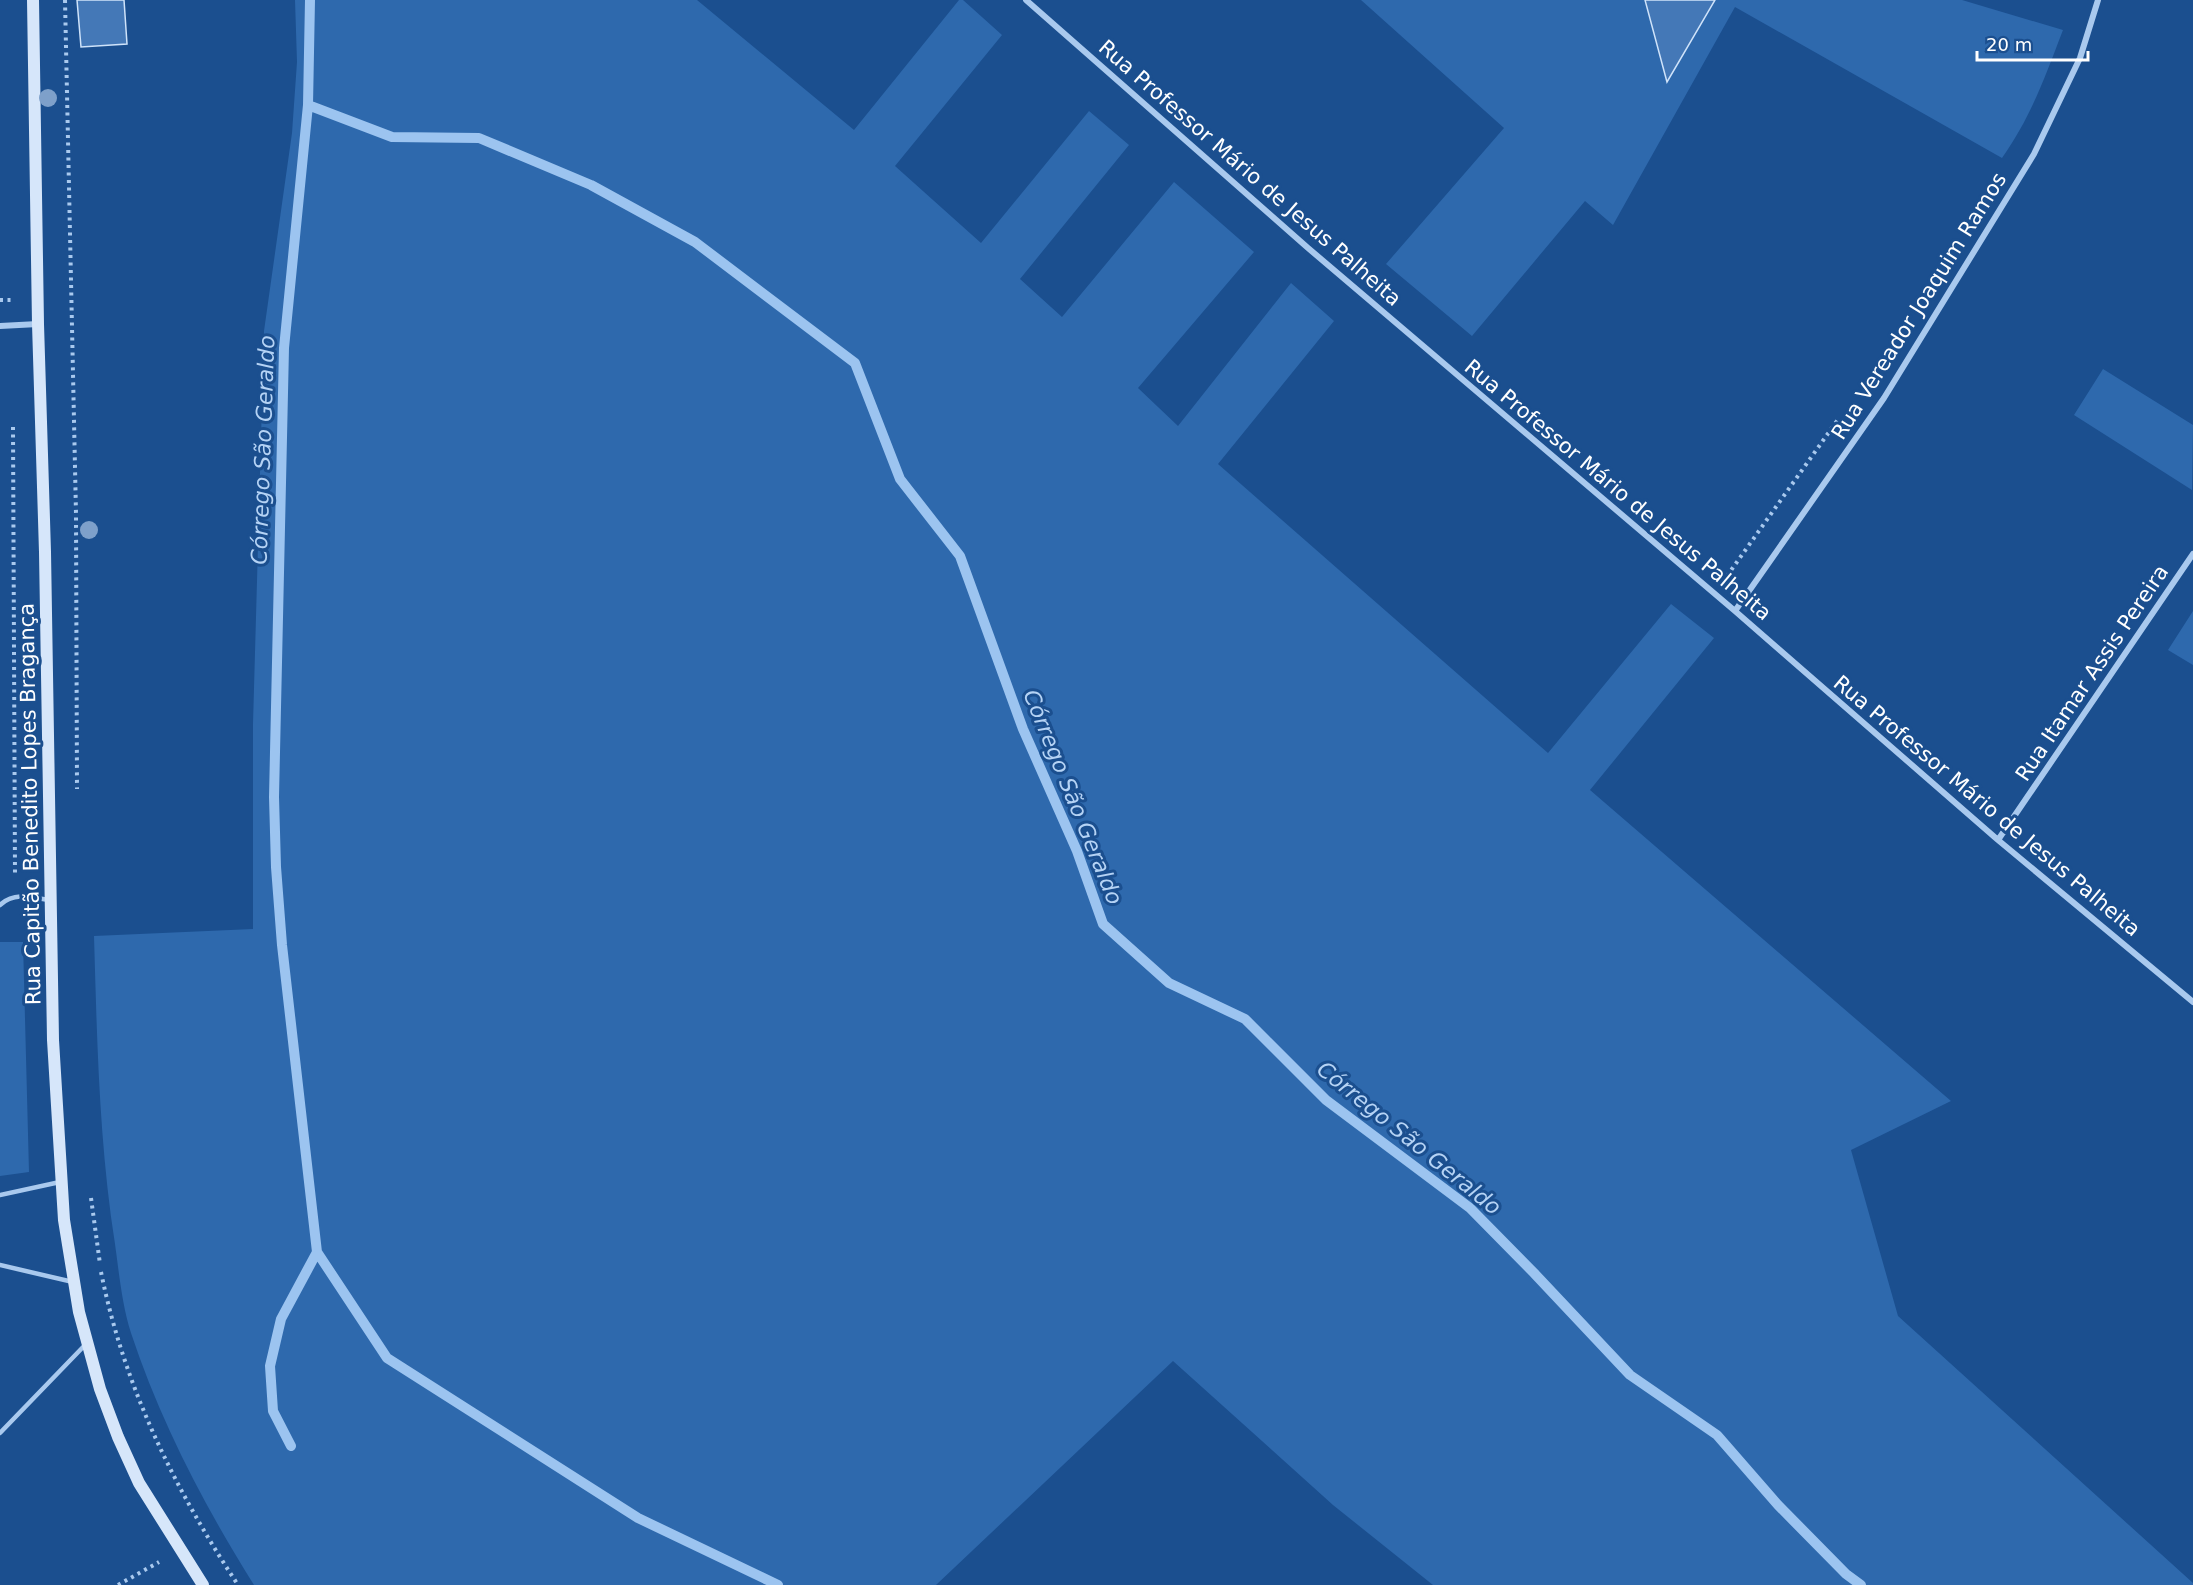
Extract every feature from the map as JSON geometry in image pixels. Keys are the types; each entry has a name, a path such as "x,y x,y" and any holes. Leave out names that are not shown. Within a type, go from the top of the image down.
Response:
{"main road":[{"name":"Rua Capitão Benedito Lopes Bragança","path":"33,0 53,1040 64,1220 73,1282 87,1343 118,1437 139,1483 200,1583"}],"street":[{"name":"Rua Professor Mário de Jesus Palheita","path":"1026,0 1308,248 1736,611 1998,840 2193,1001"},
{"name":"Rua Vereador Joaquim Ramos","path":"1736,611 1884,399 2034,154 2080,58 2098,0"},
{"path":"0,326 38,324"},
{"name":"Rua Itamar Assis Pereira","path":"1998,840 2193,554"}],"lane":[{"path":"0,905 7,899 15,897 51,900"},
{"path":"0,1195 62,1182"},
{"path":"0,1265 73,1282"},
{"path":"0,1433 87,1343"}],"path":[{"path":"65,0 76,514 77,799"},
{"path":"13,288 13,326"},
{"path":"0,300 13,300"},
{"path":"1718,569 1726,577 1841,416"},
{"path":"13,420 15,897"},
{"path":"90,1191 101,1273 110,1312 139,1402 156,1443 194,1517 238,1585"},
{"path":"118,1585 181,1551"}],"shaded area":[{"path":"295,0 697,0 854,130 959,0 963,0 1002,35 895,166 981,243 1089,111 1129,145 1020,279 1062,317 1174,182 1254,252 1138,388 1178,426 1291,283 1334,321 1218,464 1548,753 1671,604 1714,638 1590,790 1951,1101 1851,1150 1898,1316 2193,1585 1433,1585 1333,1505 1173,1361 936,1585 254,1585 185,1463 156,1399 128,1322 119,1278 105,1167 94,936 253,929 253,724 264,331 292,133 297,62"},
{"path":"1361,0 1645,0 1667,80 1715,0 1962,0 2063,30 2029,112 2002,158 1735,7 1613,225 1585,201 1472,336 1386,264 1504,128"},
{"path":"2103,369 2193,425 2192,490 2074,415"},
{"path":"2193,611 2193,665 2168,650"},
{"path":"0,942 23,942 29,1172 0,1176"}],"building":[{"path":"77,0 124,0 127,44 81,47"},
{"path":"1645,0 1715,0 1667,82"}],"waterway":[{"name":"Córrego São Geraldo","path":"291,1446 273,1411 270,1366 281,1319 317,1252 282,945 274,797 284,348 308,105 310,0"},
{"name":"Córrego São Geraldo","path":"308,105 392,137 479,138 591,185 695,242 855,363 900,479 960,556 1023,729 1077,851 1103,924 1169,983 1245,1019 1326,1100 1470,1208 1630,1375 1717,1435 1778,1505 1846,1574 1861,1585"},
{"path":"317,1252 387,1358 638,1518 778,1585"}]}
